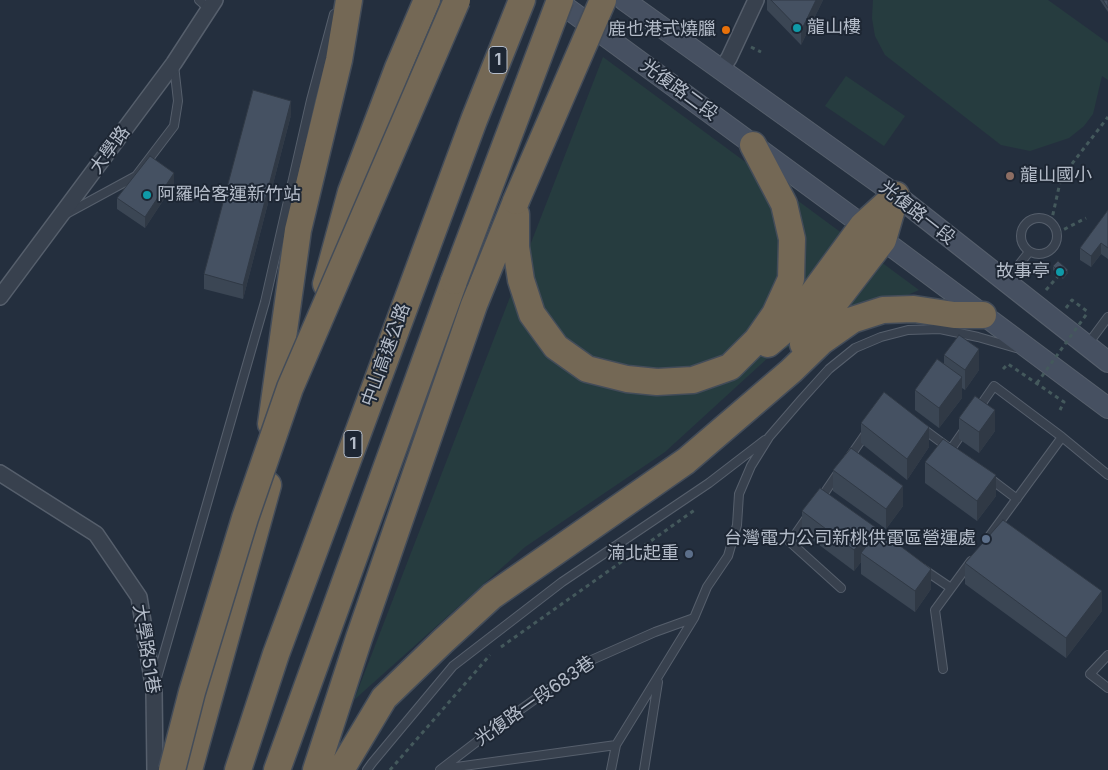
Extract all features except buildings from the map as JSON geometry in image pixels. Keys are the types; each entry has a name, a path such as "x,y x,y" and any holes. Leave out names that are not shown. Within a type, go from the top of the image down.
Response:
{"highway":[{"path":"338,60 364,0"},
{"path":"189,770 352,192 398,68 427,0"},
{"path":"172,770 192,692 245,518 290,388 458,0"},
{"name":"中山高速公路","path":"238,770 276,654 474,120 522,0"},
{"name":"1","path":"277,770 454,281 560,0"},
{"path":"316,770 362,628 474,305 516,201 603,0"},
{"path":"256,528 298,230 338,60 342,4"},
{"path":"730,367 757,340 775,314 791,280 792,239 784,204 752,145"},
{"path":"741,414 811,335 896,195"},
{"path":"516,201 516,247 521,280 532,314 556,347 587,369 627,379 657,382 693,380 730,367 759,352 781,333 814,292 873,233"},
{"path":"341,770 384,698 442,641 492,596 686,461 822,341 852,320 883,310 914,309 954,315 983,315"}],"main road":[{"name":"光復路二段","path":"556,0 752,145"},
{"path":"624,0 721,70"},
{"name":"光復路一段","path":"721,70 896,195 1004,282 1108,362"},
{"path":"752,145 1108,408"}],"street":[{"path":"721,70 729,58 756,0"},
{"name":"大學路","path":"0,297 174,63 208,3"},
{"name":"大學路51巷","path":"0,473 96,534 139,597 154,690 155,770"}],"lane":[{"path":"154,690 265,302 311,100 342,4"},
{"path":"60,217 136,176 174,126 178,101 174,63"},
{"path":"1034,218 1040,218 1051,223 1057,233 1057,239 1051,250 1040,254 1029,252 1024,248 1020,236 1024,225 1034,218"},
{"path":"1004,282 1029,252"},
{"path":"1086,346 1108,317"},
{"path":"611,770 616,745 659,678 694,618 707,587 728,556 737,525 739,494 751,466 769,437 829,369 855,348 881,337 908,330 940,329 978,337 1033,353"},
{"path":"972,418 994,386 1062,437 1108,475"},
{"path":"911,420 958,455"},
{"path":"816,505 871,426"},
{"path":"951,450 967,426"},
{"path":"368,770 453,666 562,582 709,483 769,437"},
{"path":"984,544 1062,437"},
{"path":"980,471 1017,498"},
{"path":"822,497 830,503"},
{"path":"811,512 790,542 840,588"},
{"path":"943,669 935,610 978,551"},
{"path":"918,566 951,588"},
{"name":"光復路一段683巷","path":"440,769 587,662 655,632 694,618"},
{"path":"1108,655 1090,674 1108,688"},
{"path":"644,770 659,678"},
{"path":"440,769 616,745"}],"path":[{"path":"1051,223 1062,178 1108,117"},
{"path":"1057,233 1086,218"},
{"path":"1040,297 1059,275"},
{"path":"1037,384 1088,312 1072,300 1061,314"},
{"path":"1003,369 1008,364 1064,402 1060,410"},
{"path":"390,770 490,655 696,509"}],"green space":[{"path":"873,0 1048,0 1108,43 1108,80 1102,76 1093,114 1084,126 1069,138 1030,151 1001,145 885,55 875,36 872,18"},
{"path":"603,57 919,290 771,355 665,452 525,547 354,700"},
{"path":"846,76 905,116 884,146 825,106"}],"place":[{"name":"龍山樓","path":"797,28"},
{"name":"鹿也港式燒臘","path":"726,30"},
{"name":"龍山國小","path":"1010,176"},
{"name":"阿羅哈客運新竹站","path":"147,195"},
{"name":"故事亭","path":"1060,272"},
{"name":"台灣電力公司新桃供電區營運處","path":"986,539"},
{"name":"湳北起重","path":"689,554"}]}
